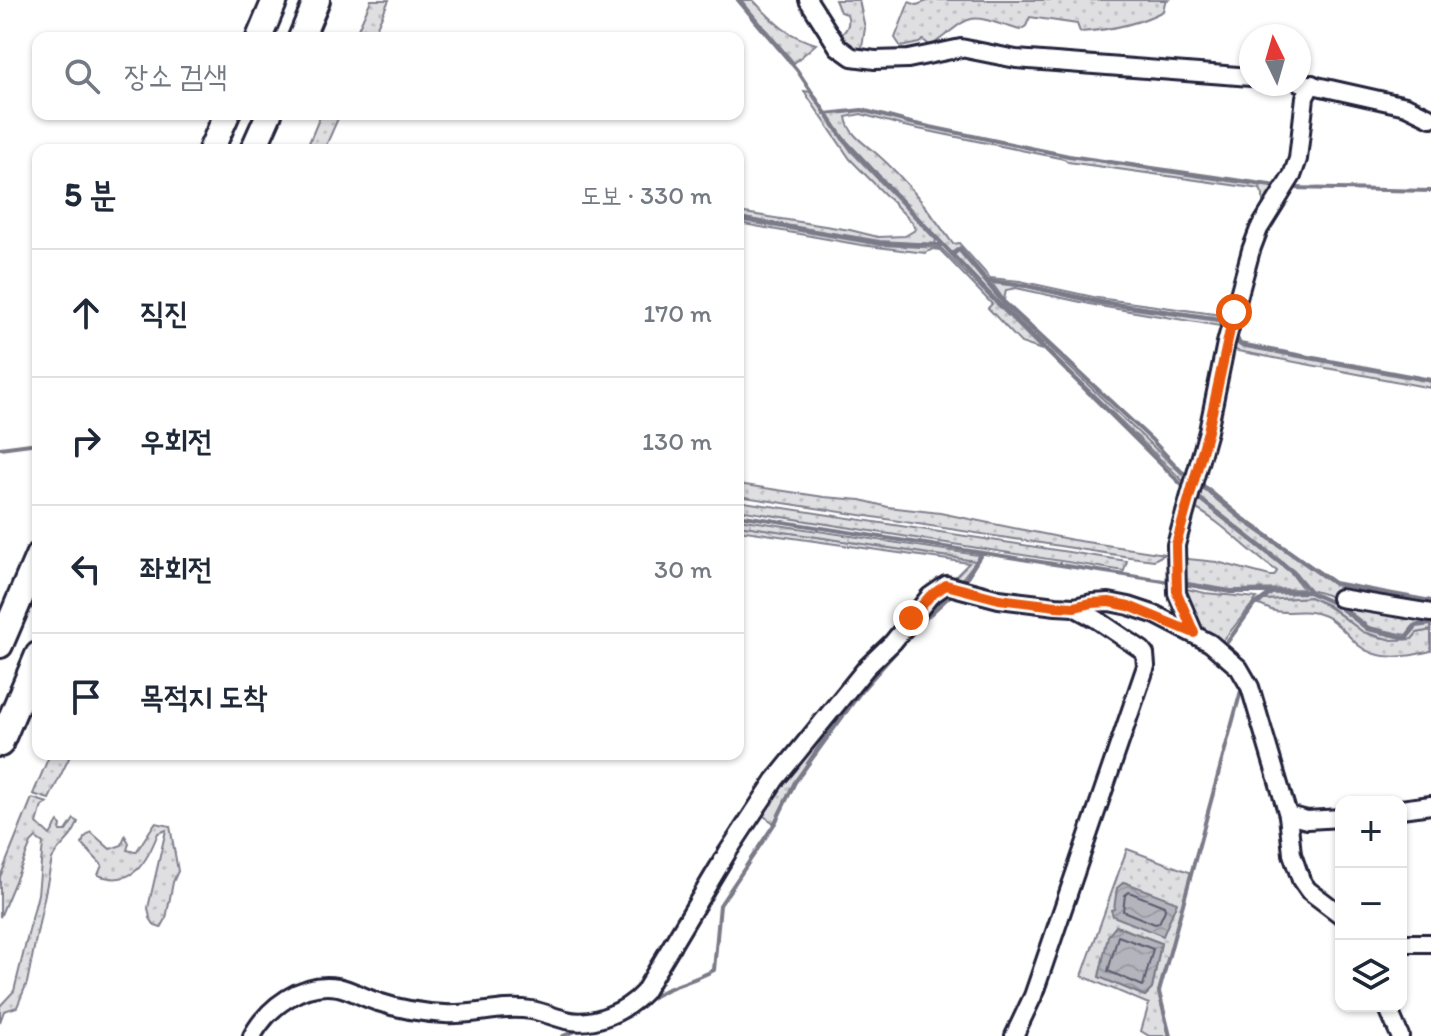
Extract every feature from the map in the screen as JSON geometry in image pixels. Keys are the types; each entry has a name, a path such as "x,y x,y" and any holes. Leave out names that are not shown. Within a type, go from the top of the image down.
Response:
{"highway":[{"path":"262,32 275,0"},
{"path":"304,32 317,0"},
{"path":"214,144 224,120"},
{"path":"256,144 266,120"},
{"path":"0,645 32,570"},
{"path":"0,744 32,669"}],"street":[{"path":"808,0 838,47 852,57 908,59 961,48 1016,59 1239,76"},
{"path":"1311,84 1406,106 1431,118"},
{"path":"1194,633 1177,593 1176,545 1208,431 1226,343 1251,250 1268,212 1292,176 1298,159 1305,96"},
{"path":"252,1036 278,1004 302,992 324,987 337,987 399,1008 452,1014 512,1008 532,1010 569,1021 586,1022 630,1005 644,992 727,853 775,780 867,667 893,642 930,596 946,585 999,599 1074,607 1100,602 1129,606 1194,633 1226,654 1250,687 1288,815 1292,854 1301,880 1308,890 1335,910"},
{"path":"1340,598 1431,613"},
{"path":"1014,1036 1033,996 1146,666 1142,650 1074,607"},
{"path":"1407,808 1431,805"},
{"path":"1288,815 1307,820 1335,818"},
{"path":"1407,943 1431,943"},
{"path":"1390,1012 1400,1036"}],"green space":[{"path":"371,0 389,0 375,32 357,32"},
{"path":"741,0 753,0 781,27 796,37 816,44 794,63"},
{"path":"835,0 859,0 865,28 861,54 838,38 848,21 847,14 840,12"},
{"path":"930,0 1168,0 1163,11 1112,28 1080,32 1077,24 1030,17 1020,30 971,19 931,46 923,40 901,47 895,38 909,2 917,5"},
{"path":"804,91 810,92 851,151 936,240 935,244 880,241 744,218 744,213 878,237 905,236 915,230 912,222 850,159"},
{"path":"863,110 1069,156 1278,188 1263,210 1260,189 1068,162 861,114 846,117 854,134 898,175 953,244 959,243 990,278 1020,281 1098,298 1229,316 1226,319 1100,301 988,280 960,247 952,253 844,138 828,114"},
{"path":"318,120 337,120 327,144 308,144"},
{"path":"744,221 880,245 941,248 1042,350 1021,343 988,308 992,304 940,250 925,253 744,224"},
{"path":"959,251 1003,304 1181,473 1190,478 1188,486 1000,304 954,255"},
{"path":"992,283 1028,287 1100,304 1224,322 1226,327 1099,306 1016,288 1006,290 1004,300"},
{"path":"1234,340 1240,346 1431,382 1431,388 1238,351 1231,348"},
{"path":"1196,483 1240,519 1334,585 1431,602 1431,622 1415,624 1406,635 1369,627 1327,595 1310,590 1294,571 1193,492"},
{"path":"744,485 861,500 1165,554 1154,560 744,497"},
{"path":"1192,494 1291,573 1303,589 1231,590 1182,582 1178,554 1188,559 1217,562 1270,576 1277,571 1212,519 1189,505"},
{"path":"744,502 1127,561 1124,571 744,511"},
{"path":"744,520 978,555 976,561 744,526"},
{"path":"744,526 976,561 957,585 949,583 969,563 744,531"},
{"path":"1182,588 1257,598 1221,643 1199,631"},
{"path":"953,592 925,617 842,714 805,766 774,823 758,812 932,597"},
{"path":"1309,593 1335,605 1367,630 1407,639 1417,627 1431,625 1431,630 1417,633 1412,639 1392,640 1363,632 1328,605 1310,597 1264,600 1272,594"},
{"path":"1310,597 1374,636 1412,639 1417,633 1431,630 1431,651 1403,656 1375,654 1358,645 1325,616 1311,612 1281,612 1258,605 1264,600"},
{"path":"47,760 68,760 49,799 33,794"},
{"path":"32,798 48,803 42,806 37,823 50,835 58,822 60,831 66,831 74,819 78,822 52,859 27,983 17,1007 4,1011 0,1022 0,1006 14,991 38,894 43,843 36,838 31,843 0,917 0,877"},
{"path":"155,823 170,826 178,871 161,928 155,926 148,908 166,830 158,833 149,854 137,870 121,878 98,875 102,865 82,844 91,832 110,849 122,845 125,836 129,843 127,850 136,852"},
{"path":"1127,849 1192,873 1158,992 1169,1036 1149,1036 1141,1031 1149,1004 1082,976","holes":["1116,926 1161,943 1152,989 1145,996 1099,977"]}],"water":[{"path":"1124,882 1177,902 1163,936 1113,916 1111,910 1114,909 1117,888"},
{"path":"1116,926 1161,943 1152,989 1145,996 1099,977 1108,936"}],"waterway":[{"path":"738,0 797,70 843,139 999,304 1184,487"},
{"path":"825,114 862,110 1069,156 1277,186"},
{"path":"1291,188 1431,191"},
{"path":"744,219 880,243 941,245"},
{"path":"952,254 959,249 1004,302 1152,440 1182,472 1189,475"},
{"path":"987,281 1100,302 1226,320"},
{"path":"1235,334 1240,344 1431,380"},
{"path":"0,448 32,444"},
{"path":"1200,483 1241,517 1334,583 1431,601"},
{"path":"1195,495 1292,572 1309,591"},
{"path":"744,516 1170,582"},
{"path":"962,585 982,553"},
{"path":"1183,584 1230,592 1309,592 1336,604 1368,628 1406,638 1416,625 1431,624"},
{"path":"645,1002 663,991 714,970 720,905 775,823 795,782 862,690 927,617 953,593"},
{"path":"1226,644 1254,605 1271,593"},
{"path":"1170,1036 1159,992 1242,687"},
{"path":"563,1036 583,1028"}],"route":[{"path":"911,618 930,596 946,585 999,599 1056,606 1109,602 1156,615 1194,633 1177,593 1176,545 1208,431 1234,312"}]}
